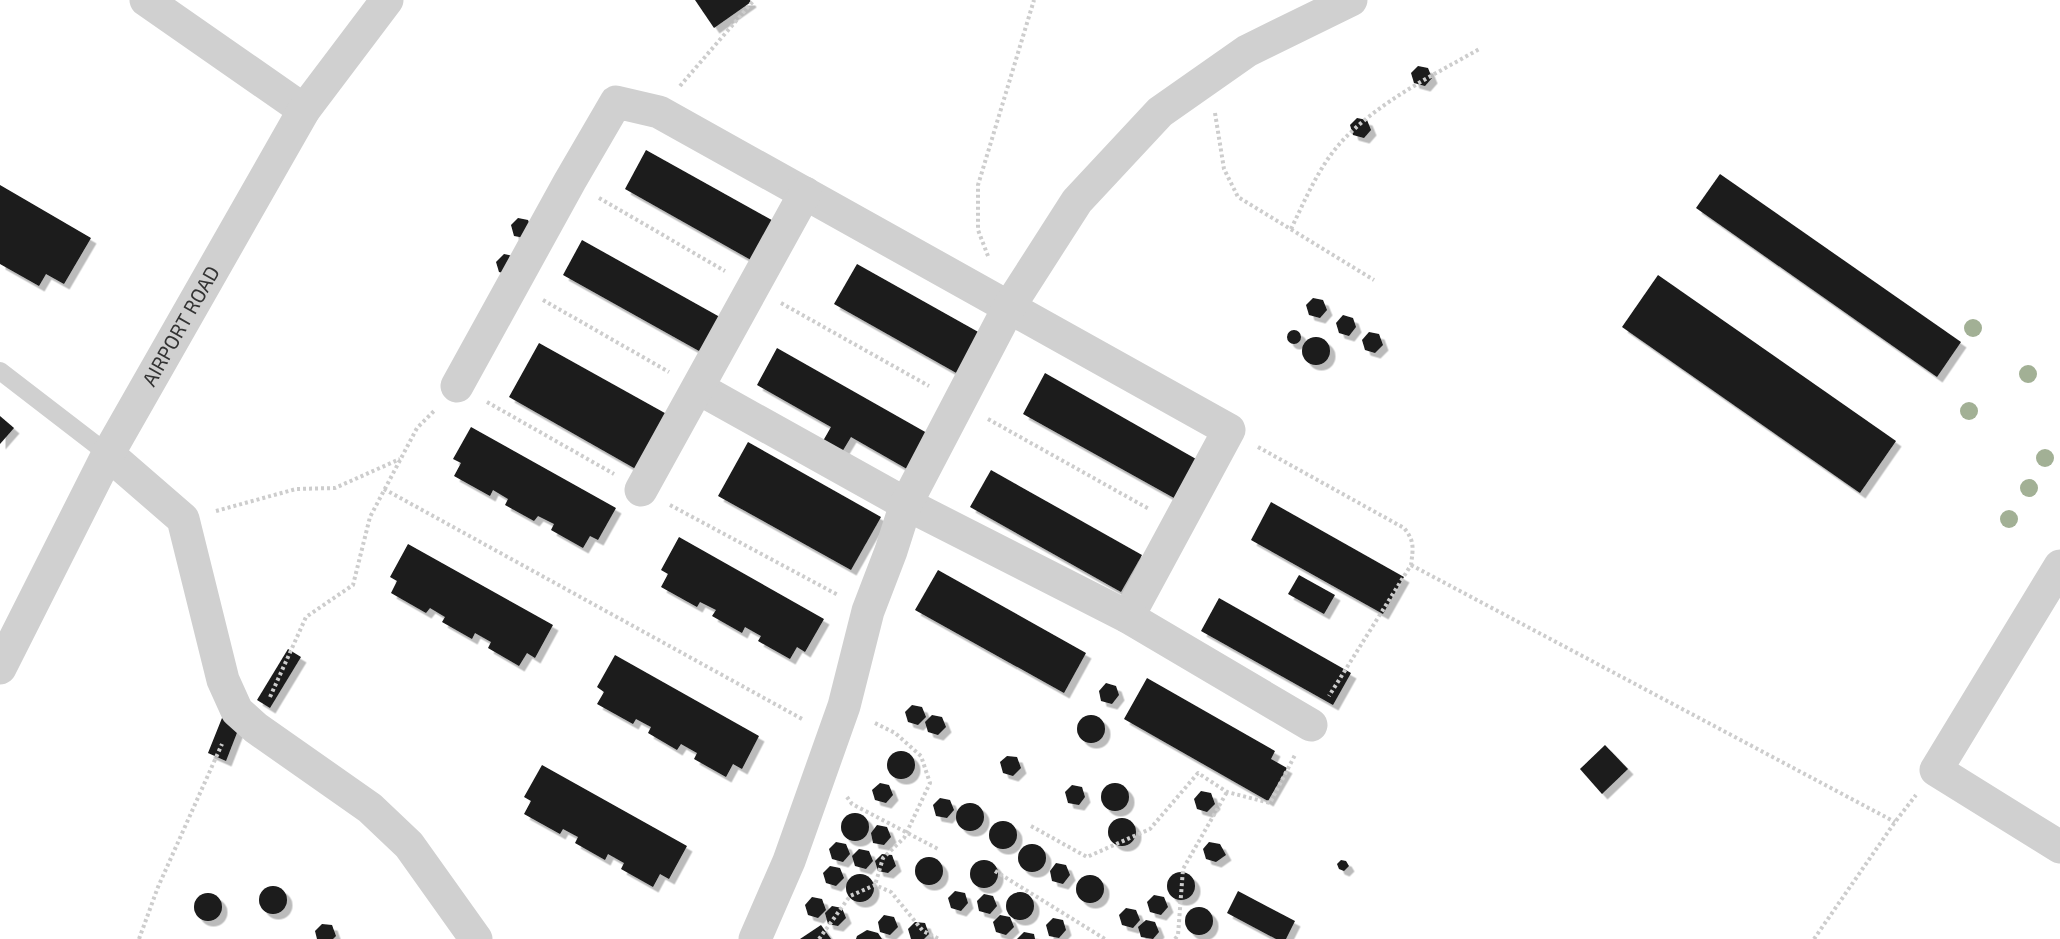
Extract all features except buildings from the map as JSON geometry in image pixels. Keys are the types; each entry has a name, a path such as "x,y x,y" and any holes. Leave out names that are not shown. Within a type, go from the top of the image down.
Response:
{"street":[{"path":"146,0 304,110"},
{"name":"AIRPORT ROAD","path":"0,668 108,454 304,110 387,0"},
{"path":"755,939 789,861 844,706 868,611 906,504 1009,307 1077,201 1160,112 1247,51 1351,0"},
{"path":"457,386 616,102 659,111 1228,430 1128,617"},
{"path":"641,490 805,193"},
{"path":"698,388 906,504 1128,617 1311,725"},
{"path":"108,454 183,519 223,680 247,719 370,808 409,845 476,939"},
{"path":"2060,566 1936,770 2060,847"}],"lane":[{"path":"0,371 108,454"}],"path":[{"path":"659,111 754,0"},
{"path":"1009,307 978,230 978,185 1034,0"},
{"path":"1291,229 1315,178 1343,140 1379,107 1481,48"},
{"path":"1204,81 1215,111 1224,169 1238,197 1374,280"},
{"path":"570,181 753,287 1177,525"},
{"path":"513,283 698,388"},
{"path":"139,939 158,887 247,719 306,617 353,585 370,517 384,489 417,428 457,386"},
{"path":"1031,826 1087,857 1150,829 1198,773 1227,792 1270,803 1311,725 1411,565 1414,544 1404,528 1228,430"},
{"path":"183,519 296,489 335,488 401,459"},
{"path":"384,489 833,737"},
{"path":"1411,565 1894,822"},
{"path":"844,706 895,733 921,756 930,783 903,838 884,858 875,885"},
{"path":"1814,939 1894,822 1936,770"},
{"path":"840,789 852,804 940,850"},
{"path":"1175,939 1178,934 1183,869 1227,792"},
{"path":"995,872 1105,939"},
{"path":"819,939 850,896 875,885 891,892 923,931 937,939"}]}
